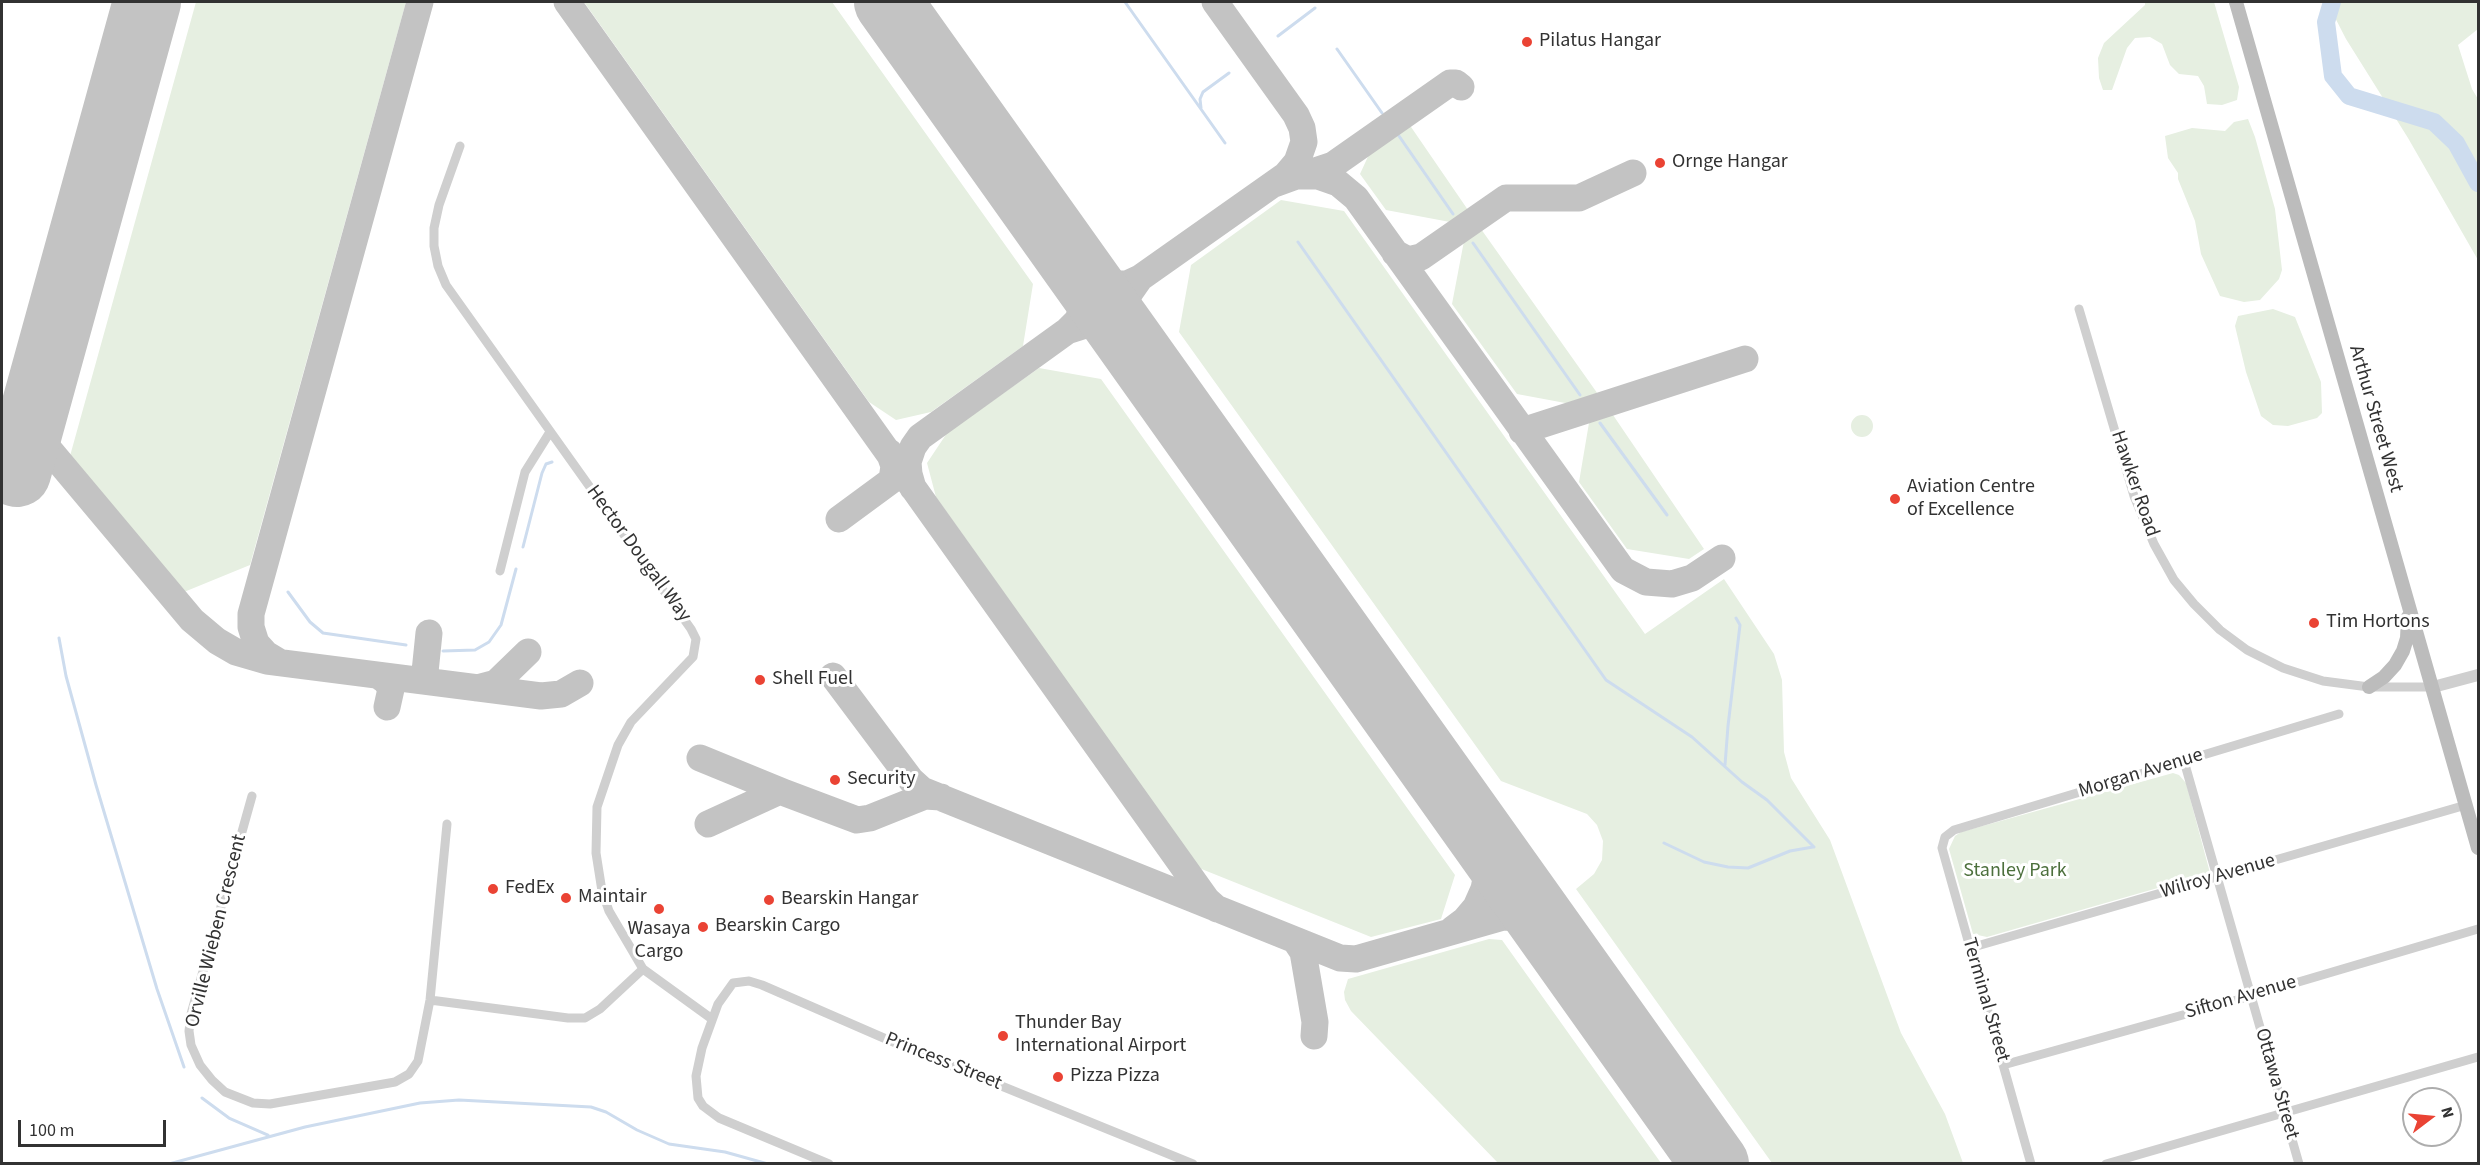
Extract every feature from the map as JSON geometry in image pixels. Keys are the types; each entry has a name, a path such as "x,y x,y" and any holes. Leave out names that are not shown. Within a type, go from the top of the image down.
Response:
{"main road":[{"name":"Arthur Street West","path":"2236,2 2478,848"},
{"path":"2369,687 2395,665 2403,651 2408,622 2407,602"}],"street":[{"name":"Hector Dougall Way","path":"460,146 439,205 434,228 434,246 438,266 456,301 691,628 696,639 693,657 636,717 627,730 607,773 597,807 596,853 602,891 609,911 643,969"},
{"name":"Hawker Road","path":"2079,309 2134,496 2154,544 2174,580 2194,604 2220,630 2247,650 2283,668 2323,681 2369,687 2433,687"},
{"path":"500,571 525,472 550,432"},
{"path":"2433,687 2478,675"},
{"name":"Morgan Avenue","path":"1946,837 1954,830 2339,714"},
{"name":"Ottawa Street","path":"2184,761 2299,1164"},
{"name":"Orville Wieben Crescent","path":"252,796 191,1014 189,1031 191,1045 200,1065 225,1092 252,1103 281,1103 395,1082 409,1074 418,1060 430,1000"},
{"name":"Wilroy Avenue","path":"1970,948 2466,805"},
{"path":"447,824 430,1000 568,1018 585,1018 600,1009 643,969 712,1019"},
{"name":"Terminal Street","path":"1946,837 1942,848 2031,1164"},
{"name":"Sifton Avenue","path":"2003,1065 2251,996 2478,929"},
{"name":"Princess Street","path":"829,1164 719,1118 703,1106 695,1088 696,1076 712,1019 727,988 733,983 749,981 1193,1164"},
{"path":"2106,1164 2478,1057"}],"green space":[{"path":"196,2 406,2 250,565 184,592 70,456"},
{"path":"584,2 832,2 1033,284 1023,346 931,412 896,420 869,402"},
{"path":"2145,2 2214,2 2239,87 2237,100 2222,105 2207,104 2204,86 2198,76 2179,74 2170,65 2162,44 2150,37 2135,38 2127,48 2112,90 2103,90 2099,78 2098,58 2104,43 2145,5"},
{"path":"2327,2 2478,2 2478,29 2458,45 2472,89 2478,99 2478,260 2408,138 2346,39"},
{"path":"2248,119 2275,209 2282,270 2279,279 2260,300 2244,302 2220,296 2201,254 2195,221 2178,179 2178,173 2168,158 2165,136 2192,128 2225,131 2234,122"},
{"path":"1409,124 1468,210 1450,222 1386,210 1360,174 1371,150"},
{"path":"1281,200 1344,211 1645,634 1724,579 1774,654 1782,680 1784,752 1791,778 1830,840 1901,1033 1945,1114 1963,1163 1772,1163 1576,889 1594,874 1602,860 1603,841 1597,825 1587,814 1501,781 1179,332 1191,265"},
{"path":"1481,229 1600,397 1576,405 1517,394 1452,304 1464,241"},
{"path":"2273,309 2295,317 2321,382 2322,413 2317,418 2288,426 2273,425 2261,416 2246,372 2235,326 2238,316"},
{"path":"1039,368 1101,379 1455,875 1441,919 1371,937 1199,868 936,497 927,463 947,433"},
{"path":"1608,411 1613,415 1704,549 1689,559 1627,549 1579,482 1590,417"},
{"path":"1862,415 1870,418 1873,426 1870,434 1862,437 1854,434 1851,426 1854,418"},
{"name":"Stanley Park","path":"2173,773 2179,775 2186,783 2210,873 1987,937 1973,934 1949,849 1955,836 1961,832"},
{"path":"1489,939 1502,940 1661,1163 1498,1163 1351,1011 1345,1000 1344,992 1348,979"}],"waterway":[{"path":"1125,2 1225,143"},
{"path":"2332,2 2326,22 2333,76 2349,96 2434,122 2456,143 2478,183"},
{"path":"1278,36 1315,8"},
{"path":"1337,49 1382,113"},
{"path":"1201,108 1200,99 1203,92 1229,73"},
{"path":"1399,136 1453,214"},
{"path":"1298,242 1606,680 1692,737 1742,782 1767,800 1814,847"},
{"path":"1473,243 1580,395"},
{"path":"1600,423 1667,515"},
{"path":"523,547 542,473 546,464 552,462"},
{"path":"443,651 475,650 489,642 501,625 516,569"},
{"path":"288,592 310,622 323,633 406,645"},
{"path":"1725,765 1740,625 1736,618"},
{"path":"59,638 66,676 96,785 157,989 184,1067"},
{"path":"1664,843 1704,862 1748,868 1790,851 1813,847"},
{"path":"202,1098 229,1118 268,1135"},
{"path":"169,1164 305,1127 420,1103 459,1100 591,1107 606,1112 637,1130 669,1144 725,1152 768,1164"}],"taxiway":[{"path":"281,663 266,654 256,643 251,627 251,614 420,2"},
{"path":"567,2 1207,900 1217,909"},
{"path":"1184,414 1126,330 1123,313 1126,298 1140,278 1286,175 1297,162 1304,142 1302,128 1296,115 1215,2"},
{"path":"1303,175 1333,165 1450,83 1456,83 1461,87"},
{"path":"1395,253 1408,260 1421,257 1506,198 1579,198 1633,173"},
{"path":"1274,184 1296,176 1318,176 1338,183 1356,198 1623,570 1646,582 1672,584 1692,578 1722,558"},
{"path":"1023,196 1082,279 1085,297 1082,311 1077,321 1067,331"},
{"path":"1075,259 1089,276 1104,284 1127,284 1140,278"},
{"path":"62,322 36,414 41,440 192,620 217,641 236,652 267,661 541,696 561,694 580,683"},
{"path":"913,488 908,462 913,447 920,437 1067,331 1089,324 1105,326 1120,335 1132,350"},
{"path":"1522,431 1745,359"},
{"path":"839,519 892,480 894,466 889,452"},
{"path":"429,633 425,672 434,682"},
{"path":"477,688 496,683 528,652"},
{"path":"379,676 391,689 387,707"},
{"path":"833,676 911,780 922,790 1340,958 1356,959 1503,917 1525,918 1542,927 1549,935 1601,1009"},
{"path":"700,758 783,792"},
{"path":"708,824 780,791 857,820 870,818 925,796 941,797"},
{"path":"1453,929 1476,907 1484,889 1487,874 1480,841 1457,808"},
{"path":"1295,940 1303,952 1315,1022 1314,1036"}],"runway":[{"path":"17,473 147,2"},
{"path":"888,2 1715,1164"}],"place":[{"name":"Pilatus Hangar","path":"1527,42"},
{"name":"Ornge Hangar","path":"1660,163"},
{"name":"Aviation Centre of Excellence","path":"1895,499"},
{"name":"Tim Hortons","path":"2314,623"},
{"name":"Shell Fuel","path":"760,680"},
{"name":"Security","path":"835,780"},
{"name":"FedEx","path":"493,889"},
{"name":"Maintair","path":"566,898"},
{"name":"Bearskin Hangar","path":"769,900"},
{"name":"Wasaya Cargo","path":"659,909"},
{"name":"Bearskin Cargo","path":"703,927"},
{"name":"Thunder Bay International Airport","path":"1003,1036"},
{"name":"Pizza Pizza","path":"1058,1077"}]}
